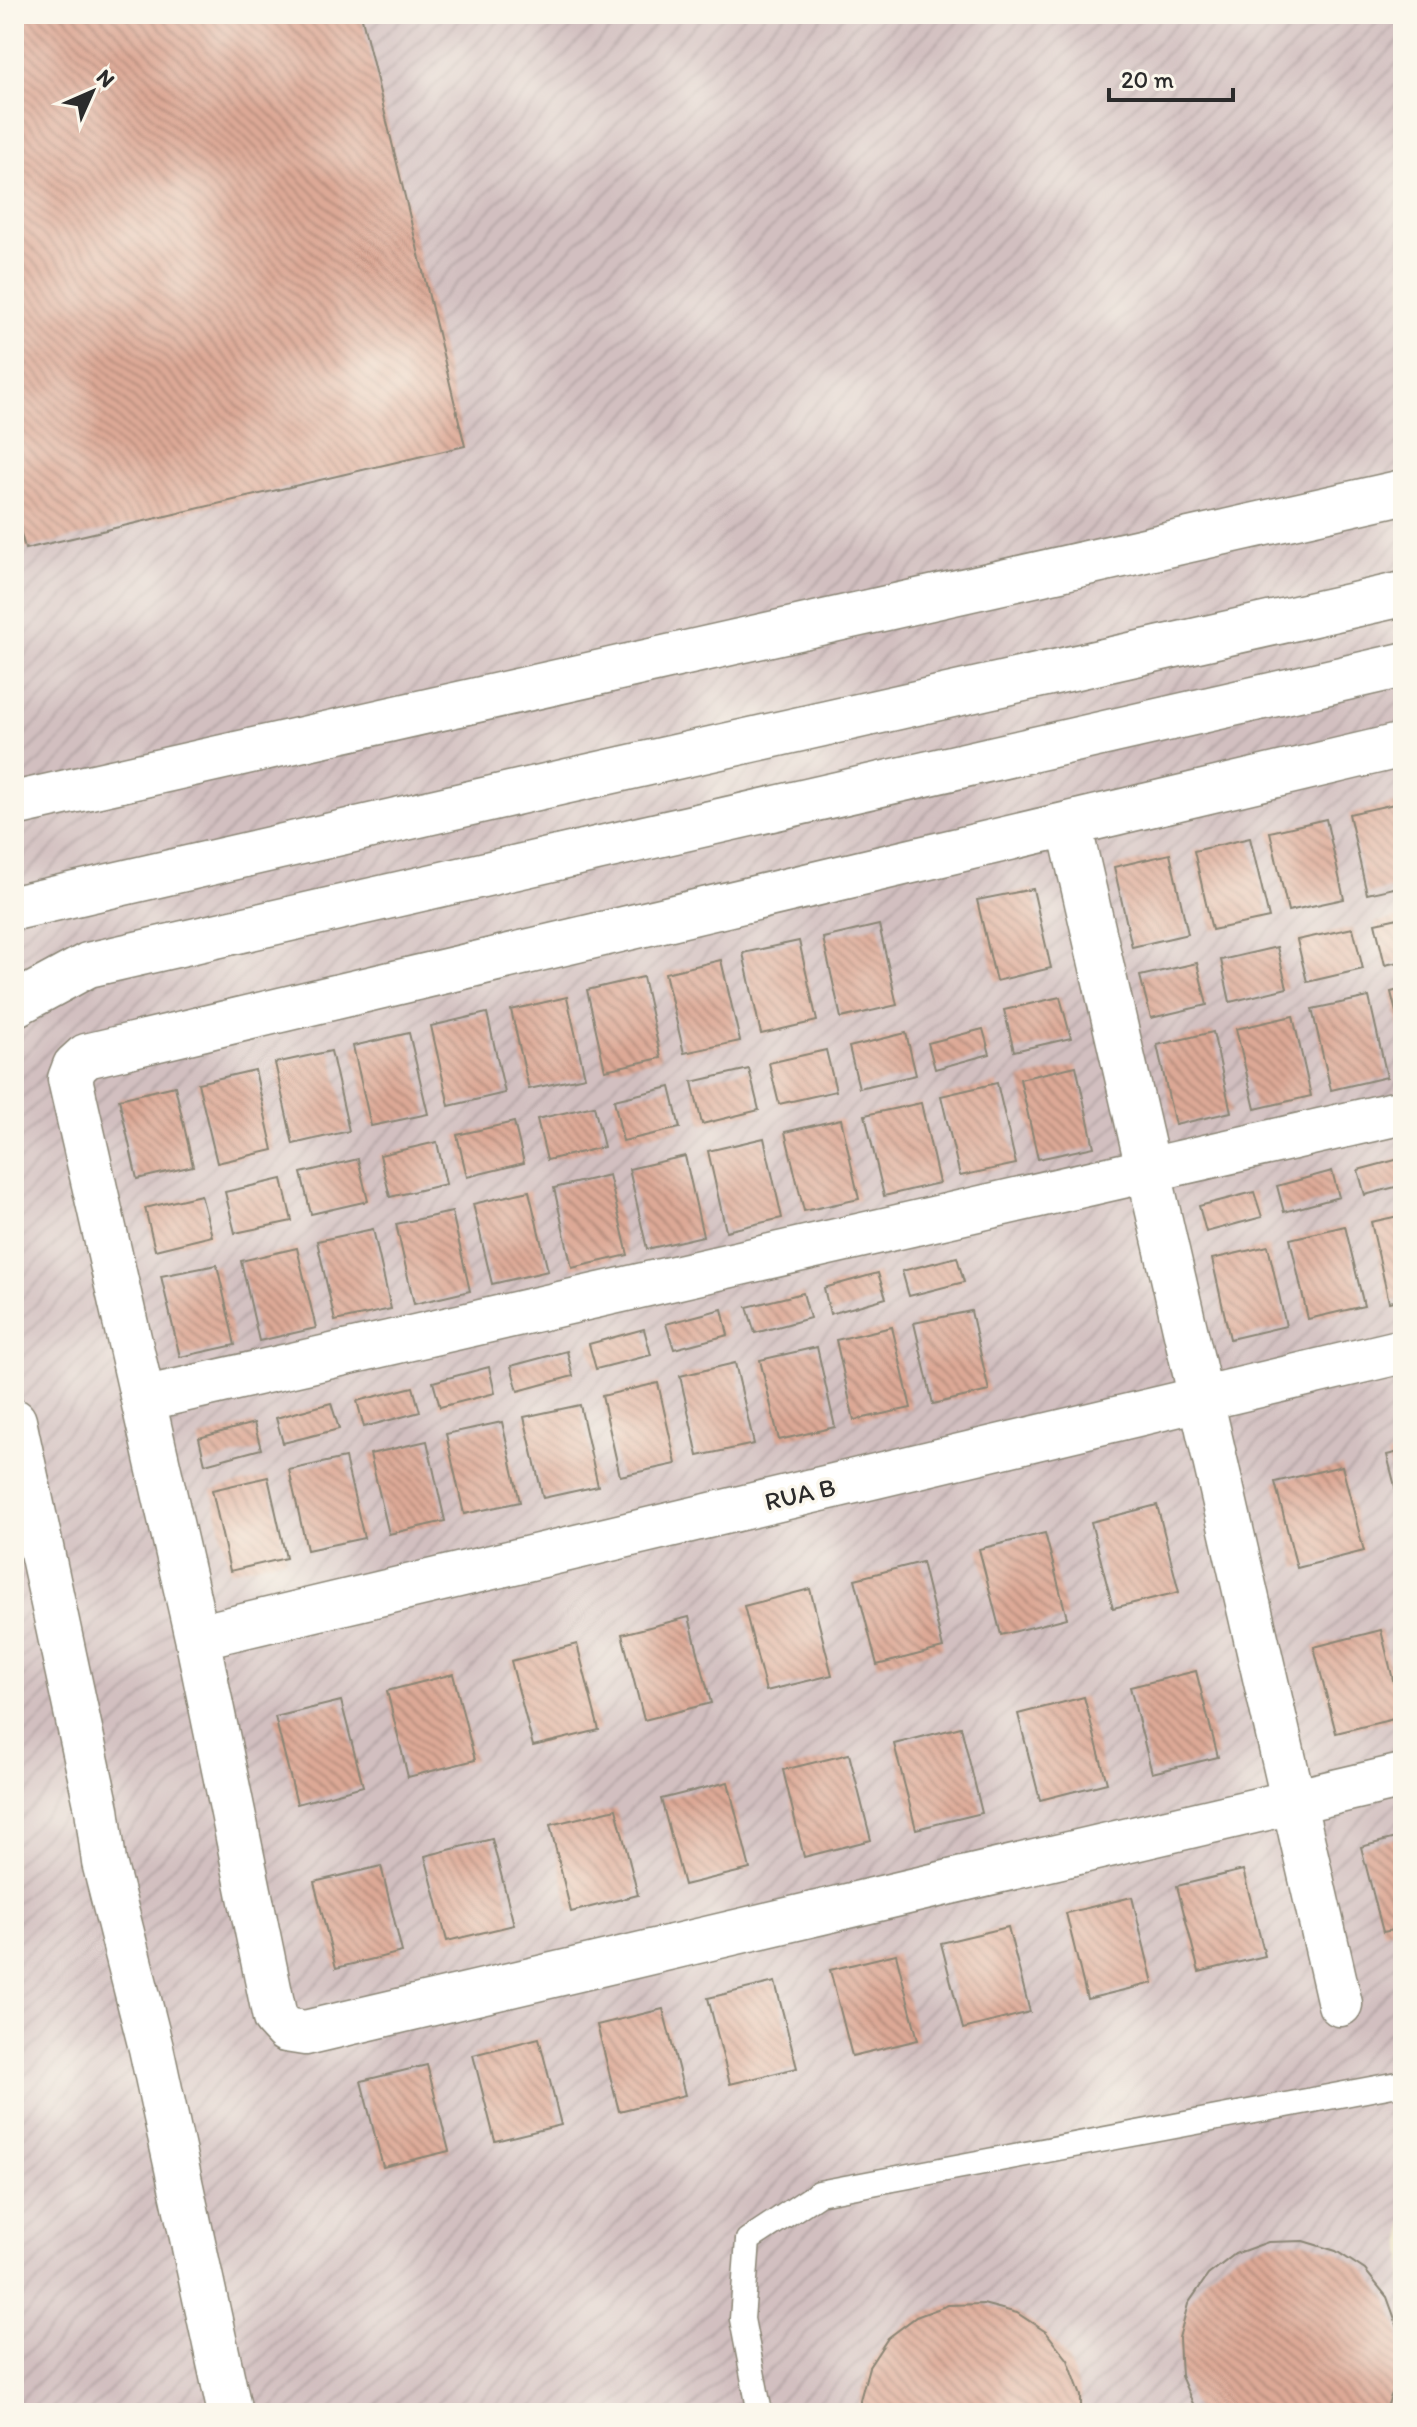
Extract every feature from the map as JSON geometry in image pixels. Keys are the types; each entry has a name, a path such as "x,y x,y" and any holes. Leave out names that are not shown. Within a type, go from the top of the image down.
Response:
{"street":[{"path":"14,804 1403,492"},
{"path":"14,908 1403,594"},
{"path":"14,1005 88,965 1403,665"},
{"path":"1403,745 86,1056 75,1066 70,1079 197,1637 275,2018 286,2030 305,2033 1403,1776"},
{"path":"1069,824 1340,2004"},
{"path":"143,1399 1403,1112"},
{"name":"RUA B","path":"197,1637 1403,1351"},
{"path":"14,1421 23,1505 97,1809 104,1862 151,2048 230,2413"}],"lane":[{"path":"760,2413 742,2319 748,2240 819,2193 1403,2083"}],"shaded area":[{"path":"14,14 1403,14 1403,2413 14,2413"}],"building":[{"path":"14,14 361,14 465,446 25,549 14,506"},
{"path":"1403,802 1403,886 1367,894 1349,814"},
{"path":"1326,819 1344,899 1288,911 1270,832"},
{"path":"1250,838 1269,918 1212,930 1194,851"},
{"path":"1170,854 1188,934 1132,947 1114,867"},
{"path":"1033,889 1051,968 996,981 977,900"},
{"path":"1403,917 1403,961 1385,965 1375,923"},
{"path":"879,925 897,1005 841,1018 823,938"},
{"path":"1353,928 1363,969 1307,982 1297,940"},
{"path":"799,941 817,1021 761,1034 743,953"},
{"path":"1277,947 1287,988 1230,1002 1221,960"},
{"path":"721,960 740,1041 684,1053 665,973"},
{"path":"1197,963 1207,1005 1151,1018 1140,976"},
{"path":"643,977 661,1058 605,1070 587,990"},
{"path":"1403,989 1403,1037 1402,1037 1391,992"},
{"path":"567,997 585,1077 529,1089 511,1010"},
{"path":"1060,997 1071,1038 1014,1051 1004,1010"},
{"path":"1369,997 1387,1077 1331,1090 1312,1009"},
{"path":"487,1013 505,1093 449,1106 431,1026"},
{"path":"1293,1016 1311,1096 1255,1109 1236,1029"},
{"path":"983,1029 990,1054 935,1069 928,1043"},
{"path":"1213,1032 1231,1112 1175,1125 1157,1045"},
{"path":"409,1033 428,1114 371,1126 353,1046"},
{"path":"906,1033 916,1075 859,1088 849,1047"},
{"path":"826,1050 836,1091 779,1104 769,1063"},
{"path":"331,1051 349,1131 293,1144 275,1063"},
{"path":"1076,1066 1094,1147 1038,1159 1020,1079"},
{"path":"749,1069 759,1110 702,1124 692,1082"},
{"path":"255,1070 273,1150 217,1163 198,1083"},
{"path":"997,1083 1016,1164 960,1176 941,1096"},
{"path":"175,1086 193,1166 137,1179 119,1099"},
{"path":"670,1087 680,1128 623,1141 614,1100"},
{"path":"921,1103 939,1183 884,1196 865,1115"},
{"path":"594,1106 604,1147 547,1160 537,1119"},
{"path":"841,1119 859,1199 804,1211 785,1132"},
{"path":"514,1122 524,1163 467,1177 457,1135"},
{"path":"764,1138 782,1218 726,1231 708,1151"},
{"path":"437,1142 446,1184 390,1197 380,1155"},
{"path":"685,1156 703,1236 647,1249 629,1169"},
{"path":"1403,1158 1403,1185 1365,1195 1358,1170"},
{"path":"358,1159 368,1201 311,1214 301,1173"},
{"path":"1332,1171 1339,1197 1284,1212 1277,1186"},
{"path":"609,1175 628,1255 572,1268 554,1188"},
{"path":"282,1179 292,1221 235,1233 225,1192"},
{"path":"529,1191 548,1271 492,1284 473,1204"},
{"path":"1254,1192 1262,1217 1206,1232 1199,1206"},
{"path":"201,1195 212,1236 155,1250 145,1208"},
{"path":"452,1212 470,1291 414,1304 396,1224"},
{"path":"1403,1215 1403,1299 1389,1302 1371,1222"},
{"path":"1345,1226 1364,1306 1308,1319 1290,1239"},
{"path":"373,1229 391,1309 335,1321 317,1241"},
{"path":"1268,1246 1286,1326 1230,1339 1212,1259"},
{"path":"297,1248 316,1328 259,1341 241,1261"},
{"path":"957,1257 964,1282 909,1296 902,1271"},
{"path":"217,1265 235,1345 180,1357 161,1276"},
{"path":"878,1273 886,1298 830,1314 824,1288"},
{"path":"803,1293 810,1318 755,1333 747,1307"},
{"path":"722,1309 728,1335 674,1349 666,1324"},
{"path":"971,1311 989,1391 933,1404 914,1323"},
{"path":"892,1327 911,1408 854,1420 836,1340"},
{"path":"644,1329 651,1355 596,1369 589,1344"},
{"path":"817,1347 835,1427 779,1440 760,1360"},
{"path":"567,1351 573,1376 518,1391 511,1366"},
{"path":"735,1363 754,1444 698,1456 680,1376"},
{"path":"489,1367 495,1393 440,1407 433,1382"},
{"path":"658,1383 676,1464 620,1476 602,1396"},
{"path":"413,1387 420,1412 364,1427 357,1401"},
{"path":"331,1403 339,1429 283,1443 276,1418"},
{"path":"580,1405 598,1486 543,1498 524,1417"},
{"path":"502,1422 520,1502 464,1514 446,1434"},
{"path":"254,1423 261,1449 205,1464 199,1438"},
{"path":"427,1441 445,1521 389,1534 370,1454"},
{"path":"1403,1451 1403,1514 1402,1514 1387,1455"},
{"path":"345,1458 364,1538 307,1550 289,1470"},
{"path":"1342,1466 1364,1551 1297,1568 1275,1482"},
{"path":"268,1477 286,1558 230,1571 212,1490"},
{"path":"1157,1505 1179,1592 1113,1608 1091,1522"},
{"path":"1045,1533 1067,1618 1001,1635 979,1549"},
{"path":"922,1562 943,1648 877,1665 855,1579"},
{"path":"810,1589 832,1675 766,1691 744,1606"},
{"path":"689,1617 711,1703 644,1720 622,1634"},
{"path":"1381,1630 1402,1717 1336,1733 1314,1647"},
{"path":"577,1644 599,1730 533,1746 511,1661"},
{"path":"1196,1671 1218,1757 1152,1773 1130,1687"},
{"path":"453,1674 475,1760 408,1777 387,1691"},
{"path":"1084,1697 1107,1783 1040,1800 1018,1714"},
{"path":"341,1701 363,1786 297,1804 275,1717"},
{"path":"961,1727 982,1813 916,1829 894,1744"},
{"path":"849,1754 871,1840 804,1857 783,1770"},
{"path":"728,1782 750,1869 684,1885 661,1799"},
{"path":"616,1809 638,1895 571,1912 550,1825"},
{"path":"1403,1836 1403,1928 1383,1932 1361,1847"},
{"path":"492,1839 514,1925 447,1941 425,1856"},
{"path":"381,1866 402,1952 336,1968 314,1882"},
{"path":"1243,1870 1265,1956 1199,1972 1177,1886"},
{"path":"1132,1897 1153,1983 1087,1999 1066,1913"},
{"path":"1008,1927 1030,2012 963,2029 941,1943"},
{"path":"896,1954 918,2040 852,2056 830,1970"},
{"path":"775,1982 797,2068 730,2084 708,1998"},
{"path":"663,2009 685,2095 619,2111 597,2025"},
{"path":"539,2038 561,2125 495,2141 473,2055"},
{"path":"427,2065 449,2151 383,2167 361,2081"},
{"path":"1303,2241 1336,2251 1365,2270 1387,2297 1400,2333 1400,2371 1387,2407 1382,2413 1197,2413 1181,2376 1179,2338 1188,2304 1208,2275 1235,2254 1268,2242"},
{"path":"983,2304 1017,2313 1046,2332 1068,2360 1081,2396 1081,2413 860,2413 860,2400 869,2367 888,2338 916,2317 948,2305"}]}
